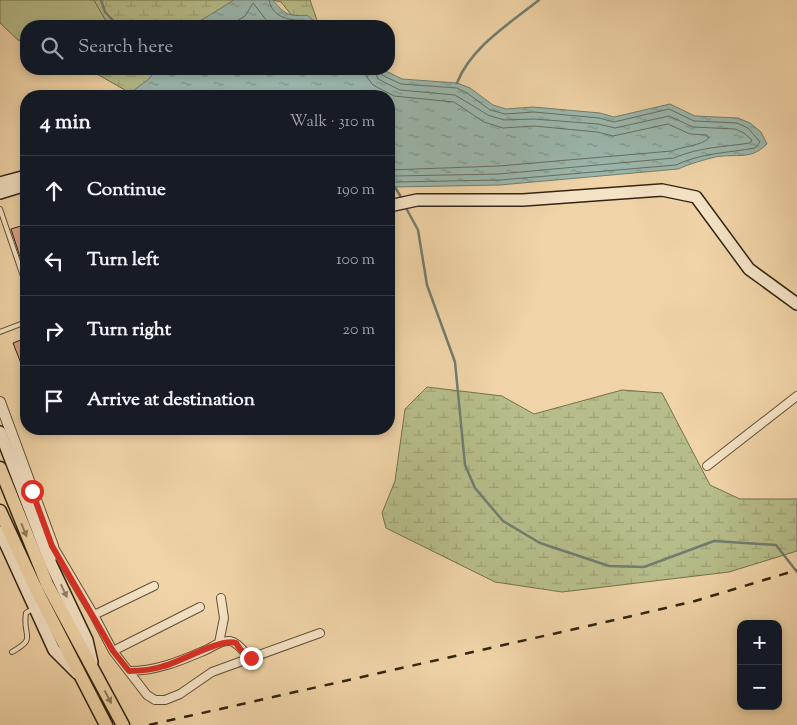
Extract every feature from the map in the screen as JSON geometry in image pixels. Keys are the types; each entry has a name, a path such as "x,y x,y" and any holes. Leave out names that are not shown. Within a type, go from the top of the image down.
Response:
{"highway":[{"path":"0,468 61,625 77,673 106,725"},
{"path":"0,511 61,625 94,670 123,725"}],"main road":[{"path":"0,183 20,178"},
{"path":"0,193 20,187"},
{"path":"399,204 523,200 574,194 662,190 696,197 749,269 797,304"},
{"path":"0,432 50,562 87,640 94,670"},
{"path":"1,535 54,650 77,673"}],"street":[{"path":"707,466 797,396"},
{"path":"0,402 52,546 94,615 113,651 147,695 155,700 165,700 180,694 212,672 320,633"},
{"path":"50,562 52,546"},
{"path":"94,615 154,586"},
{"path":"219,643 224,618 221,598"},
{"path":"113,651 200,608"},
{"path":"129,671 163,666 205,651 219,643 230,641 236,643 251,658"}],"lane":[{"path":"0,209 20,267"},
{"path":"0,332 20,324"},
{"path":"12,652 26,644 28,640 26,614 34,608"}],"green space":[{"path":"0,0 94,0 106,20 20,20 20,40 0,23"},
{"path":"94,0 236,0 202,20 106,20"},
{"path":"273,0 310,0 317,20 293,17 281,2"},
{"path":"99,75 155,75 152,82 138,90 125,90"},
{"path":"427,387 502,396 534,414 622,390 662,393 710,485 740,499 797,499 797,551 729,572 562,592 495,582 386,528 382,513 395,481 405,409"}],"water":[{"path":"234,0 273,0 280,9 287,13 291,15 307,15 313,20 202,20"},
{"path":"152,75 394,75 402,79 457,83 470,88 493,105 506,109 533,107 600,113 614,117 670,104 695,116 738,118 750,123 761,132 767,144 749,155 715,157 678,169 500,185 395,187 395,90 134,90"}],"building":[{"path":"20,226 20,257 11,229"},
{"path":"20,340 20,361 13,343"}],"waterway":[{"path":"101,0 105,12 112,20"},
{"path":"457,83 463,70 481,47 539,0"},
{"path":"395,187 402,199"},
{"path":"405,206 418,230 427,285 455,362 465,465 475,488 503,521 540,543 609,566 644,567 714,541 776,545 797,572"}],"railway":[{"path":"149,725 695,601 797,570"}],"route":[{"path":"32,491 52,546 94,615 113,651 129,671 142,671 163,666 205,651 219,643 230,641 236,643 251,658"}]}
